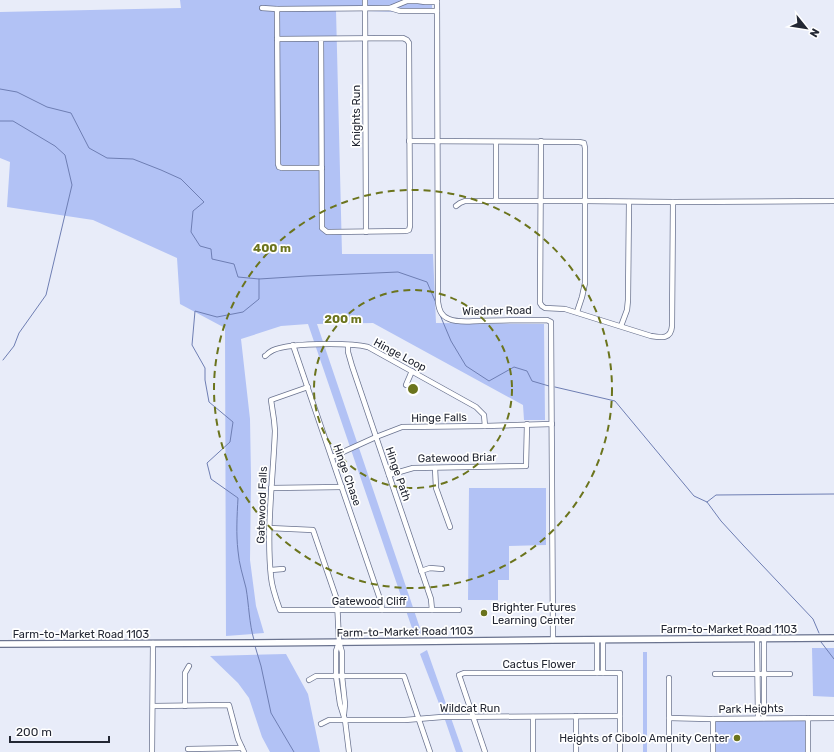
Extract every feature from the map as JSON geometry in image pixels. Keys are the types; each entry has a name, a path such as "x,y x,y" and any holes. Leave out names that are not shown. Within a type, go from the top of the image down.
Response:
{"main road":[{"name":"Farm-to-Market Road 1103","path":"0,644 834,638"}],"street":[{"name":"Knights Run","path":"365,0 366,232"},
{"path":"390,8 407,1 437,1"},
{"name":"Wiedner Road","path":"437,1 439,310 446,318 457,321 547,320 551,322 552,327 553,640"},
{"path":"262,8 390,8 400,11 437,11"},
{"path":"277,9 278,164 279,167 282,168 322,168"},
{"path":"277,39 403,38 407,40 409,43 409,230 327,232 322,228 321,39"},
{"path":"410,141 542,141 584,143 585,283 577,312"},
{"path":"542,141 540,201 540,303 545,308 565,309 577,312 656,337 670,335 672,332 673,202"},
{"path":"496,142 496,201"},
{"path":"456,206 460,202 465,201 834,201"},
{"path":"621,326 628,305 628,202"},
{"name":"Hinge Loop","path":"266,356 270,351 302,344 368,347 476,407 484,415 485,426"},
{"name":"Hinge Chase","path":"294,345 381,602 382,610"},
{"name":"Hinge Path","path":"348,345 348,352 431,599 432,610"},
{"path":"406,385 412,371"},
{"name":"Gatewood Falls","path":"280,610 271,577 269,528 275,431 271,400 308,387"},
{"name":"Gatewood Briar","path":"389,475 413,468 526,466 527,424"},
{"name":"Hinge Falls","path":"332,457 402,427 552,424"},
{"path":"435,468 436,488 450,527"},
{"path":"271,488 342,487"},
{"path":"269,528 313,530 337,600 339,642 342,652 342,676 346,704 345,717 349,752"},
{"path":"421,571 430,568 442,569"},
{"path":"271,570 283,569"},
{"name":"Gatewood Cliff","path":"280,610 459,610"},
{"path":"757,639 758,718"},
{"path":"764,639 764,718"},
{"path":"597,673 600,640"},
{"path":"600,640 603,673"},
{"path":"339,642 336,651 336,676 340,704 345,717"},
{"path":"152,752 153,643"},
{"path":"185,706 185,673 189,666"},
{"name":"Cactus Flower","path":"473,717 459,674 620,673 620,716"},
{"path":"715,674 790,674"},
{"path":"309,680 316,676 404,676 430,752"},
{"path":"669,678 669,752"},
{"path":"153,706 229,705 238,739 243,750 188,749"},
{"path":"576,716 576,752"},
{"path":"620,716 620,752"},
{"name":"Wildcat Run","path":"321,724 329,720 345,717 405,720 442,717 620,716"},
{"path":"473,717 485,752"},
{"path":"533,717 533,752"},
{"name":"Park Heights","path":"669,718 834,718"},
{"path":"808,718 808,752"},
{"path":"713,719 713,752"}],"shaded area":[{"path":"180,0 432,0 432,13 336,10 342,254 433,254 436,323 544,324 545,420 524,420 523,405 373,323 317,324 422,634 414,634 308,324 281,326 241,339 250,419 250,560 256,606 264,633 226,636 225,328 180,304 177,258 93,220 7,207 10,162 0,158 0,12 181,8"},
{"path":"469,488 546,488 546,545 509,546 509,580 498,580 498,600 468,600"},
{"path":"812,648 834,648 834,697 813,696"},
{"path":"427,650 463,752 456,752 420,654"},
{"path":"643,652 647,652 647,752 643,752"},
{"path":"286,654 308,694 320,752 270,752 262,737 249,698 238,683 210,656"},
{"path":"808,718 808,752 713,752 713,719"}],"waterway":[{"path":"0,89 17,92 47,107 71,113 89,148 107,158 133,159 181,179 204,202 193,211 191,232 200,246 211,249 212,259 234,264 238,277 259,279 398,272 427,282 436,303"},
{"path":"0,121 13,121 55,146 65,155 72,185 46,295 19,333 14,346 3,360"},
{"path":"254,640 246,588 241,570 237,545 238,498 211,479 207,463 230,442 233,422 209,402 205,380 205,368 192,345 195,311 217,317 243,312 259,299 259,279"},
{"path":"440,315 451,341 466,366 489,381 514,367 527,371 532,381 549,386"},
{"path":"555,387 615,401 694,496 707,502 721,521 813,619 819,633"},
{"path":"707,502 716,495 834,494"},
{"path":"821,642 834,659"},
{"path":"255,646 271,713 294,752"}],"place":[{"name":"Brighter Futures Learning Center","path":"484,613"},
{"name":"Heights of Cibolo Amenity Center","path":"737,738"}]}
